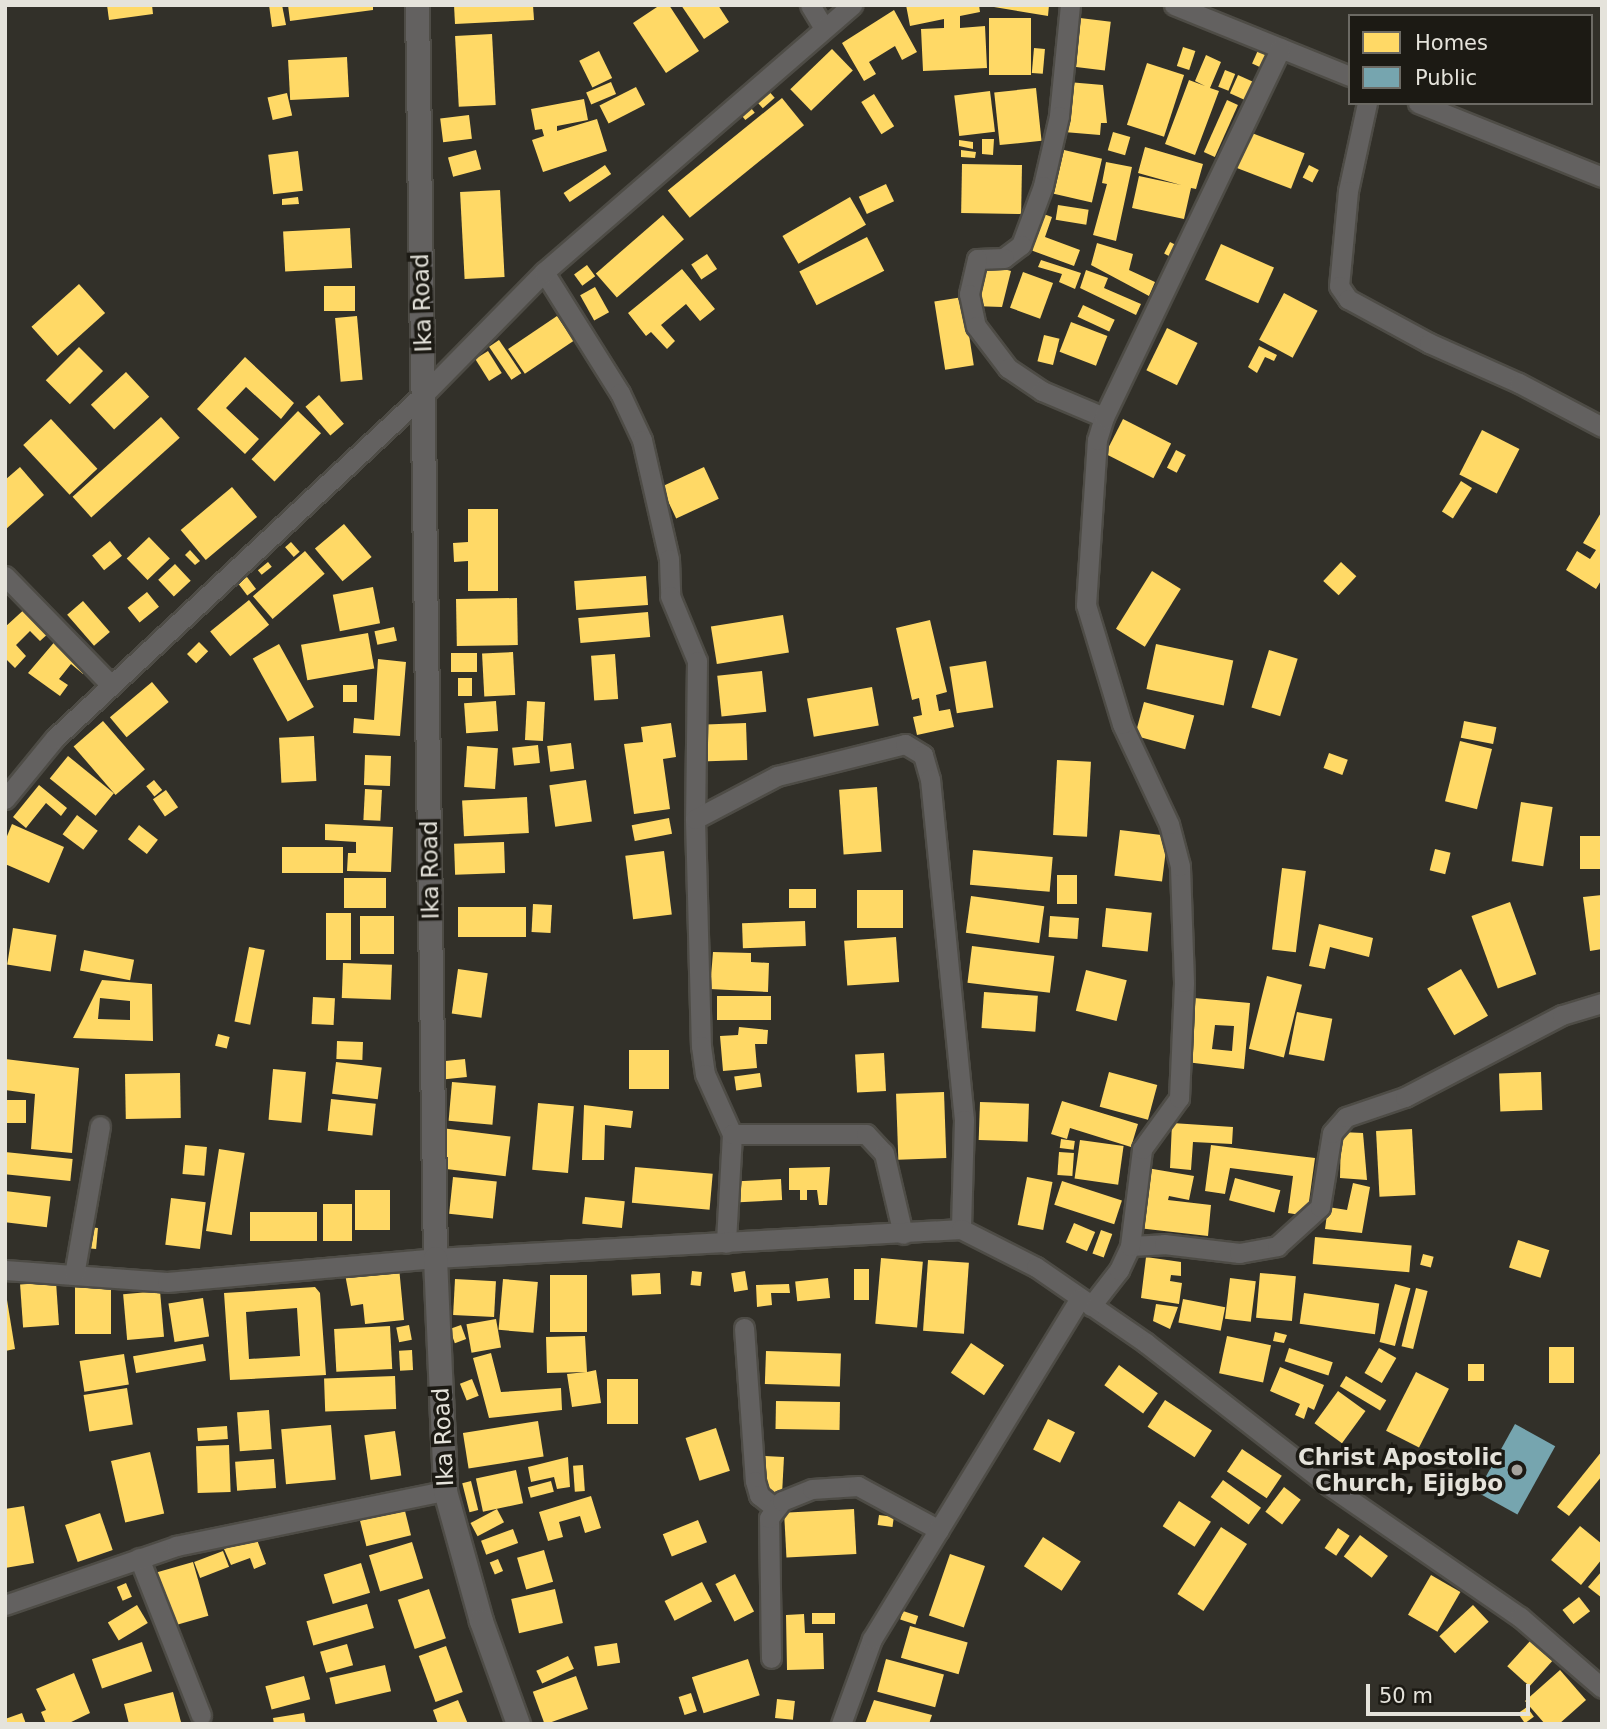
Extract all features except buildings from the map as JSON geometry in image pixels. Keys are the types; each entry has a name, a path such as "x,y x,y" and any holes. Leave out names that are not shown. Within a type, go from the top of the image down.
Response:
{"street":[{"name":"Ika Road","path":"417,5 425,393 435,1258 445,1491 481,1621 518,1724"},
{"path":"810,5 823,27"},
{"path":"5,799 13,776 425,393 544,272 823,27 852,5"},
{"path":"1070,5 1059,116 1043,186 1021,244 1004,258 977,259 969,278 969,294 976,326 1008,368 1042,391 1104,417"},
{"path":"1174,5 1230,15 1281,48 1348,75"},
{"path":"841,1724 872,1639 1086,1302 1119,1270 1130,1246 1142,1149 1180,1098 1184,982 1180,866 1169,824 1122,724 1086,605 1097,440 1104,417 1281,48"},
{"path":"1367,105 1348,191 1337,270 1339,286 1348,299 1429,343 1519,383 1602,427"},
{"path":"1423,105 1602,177"},
{"path":"544,272 620,393 642,440 669,559 670,596 697,661 695,818 705,1074 733,1134 726,1243"},
{"path":"5,576 111,685"},
{"path":"695,818 777,776 905,744 923,755 930,779 964,1120 961,1229"},
{"path":"1130,1246 1164,1244 1239,1254 1277,1246 1320,1207 1332,1133 1346,1117 1405,1097 1562,1015 1602,1003"},
{"path":"74,1275 100,1126"},
{"path":"733,1134 866,1134 884,1153 902,1234"},
{"path":"5,1270 167,1282 435,1258 961,1229 1026,1262 1086,1302 1331,1486 1511,1609 1602,1688"},
{"path":"744,1328 755,1481 759,1495 775,1508"},
{"path":"771,1658 769,1518 775,1508 812,1489 858,1486 939,1530"},
{"path":"5,1605 176,1546 445,1491"},
{"path":"139,1558 201,1715"}],"place":[{"name":"Christ Apostolic Church, Ejigbo","path":"1517,1470"}]}
